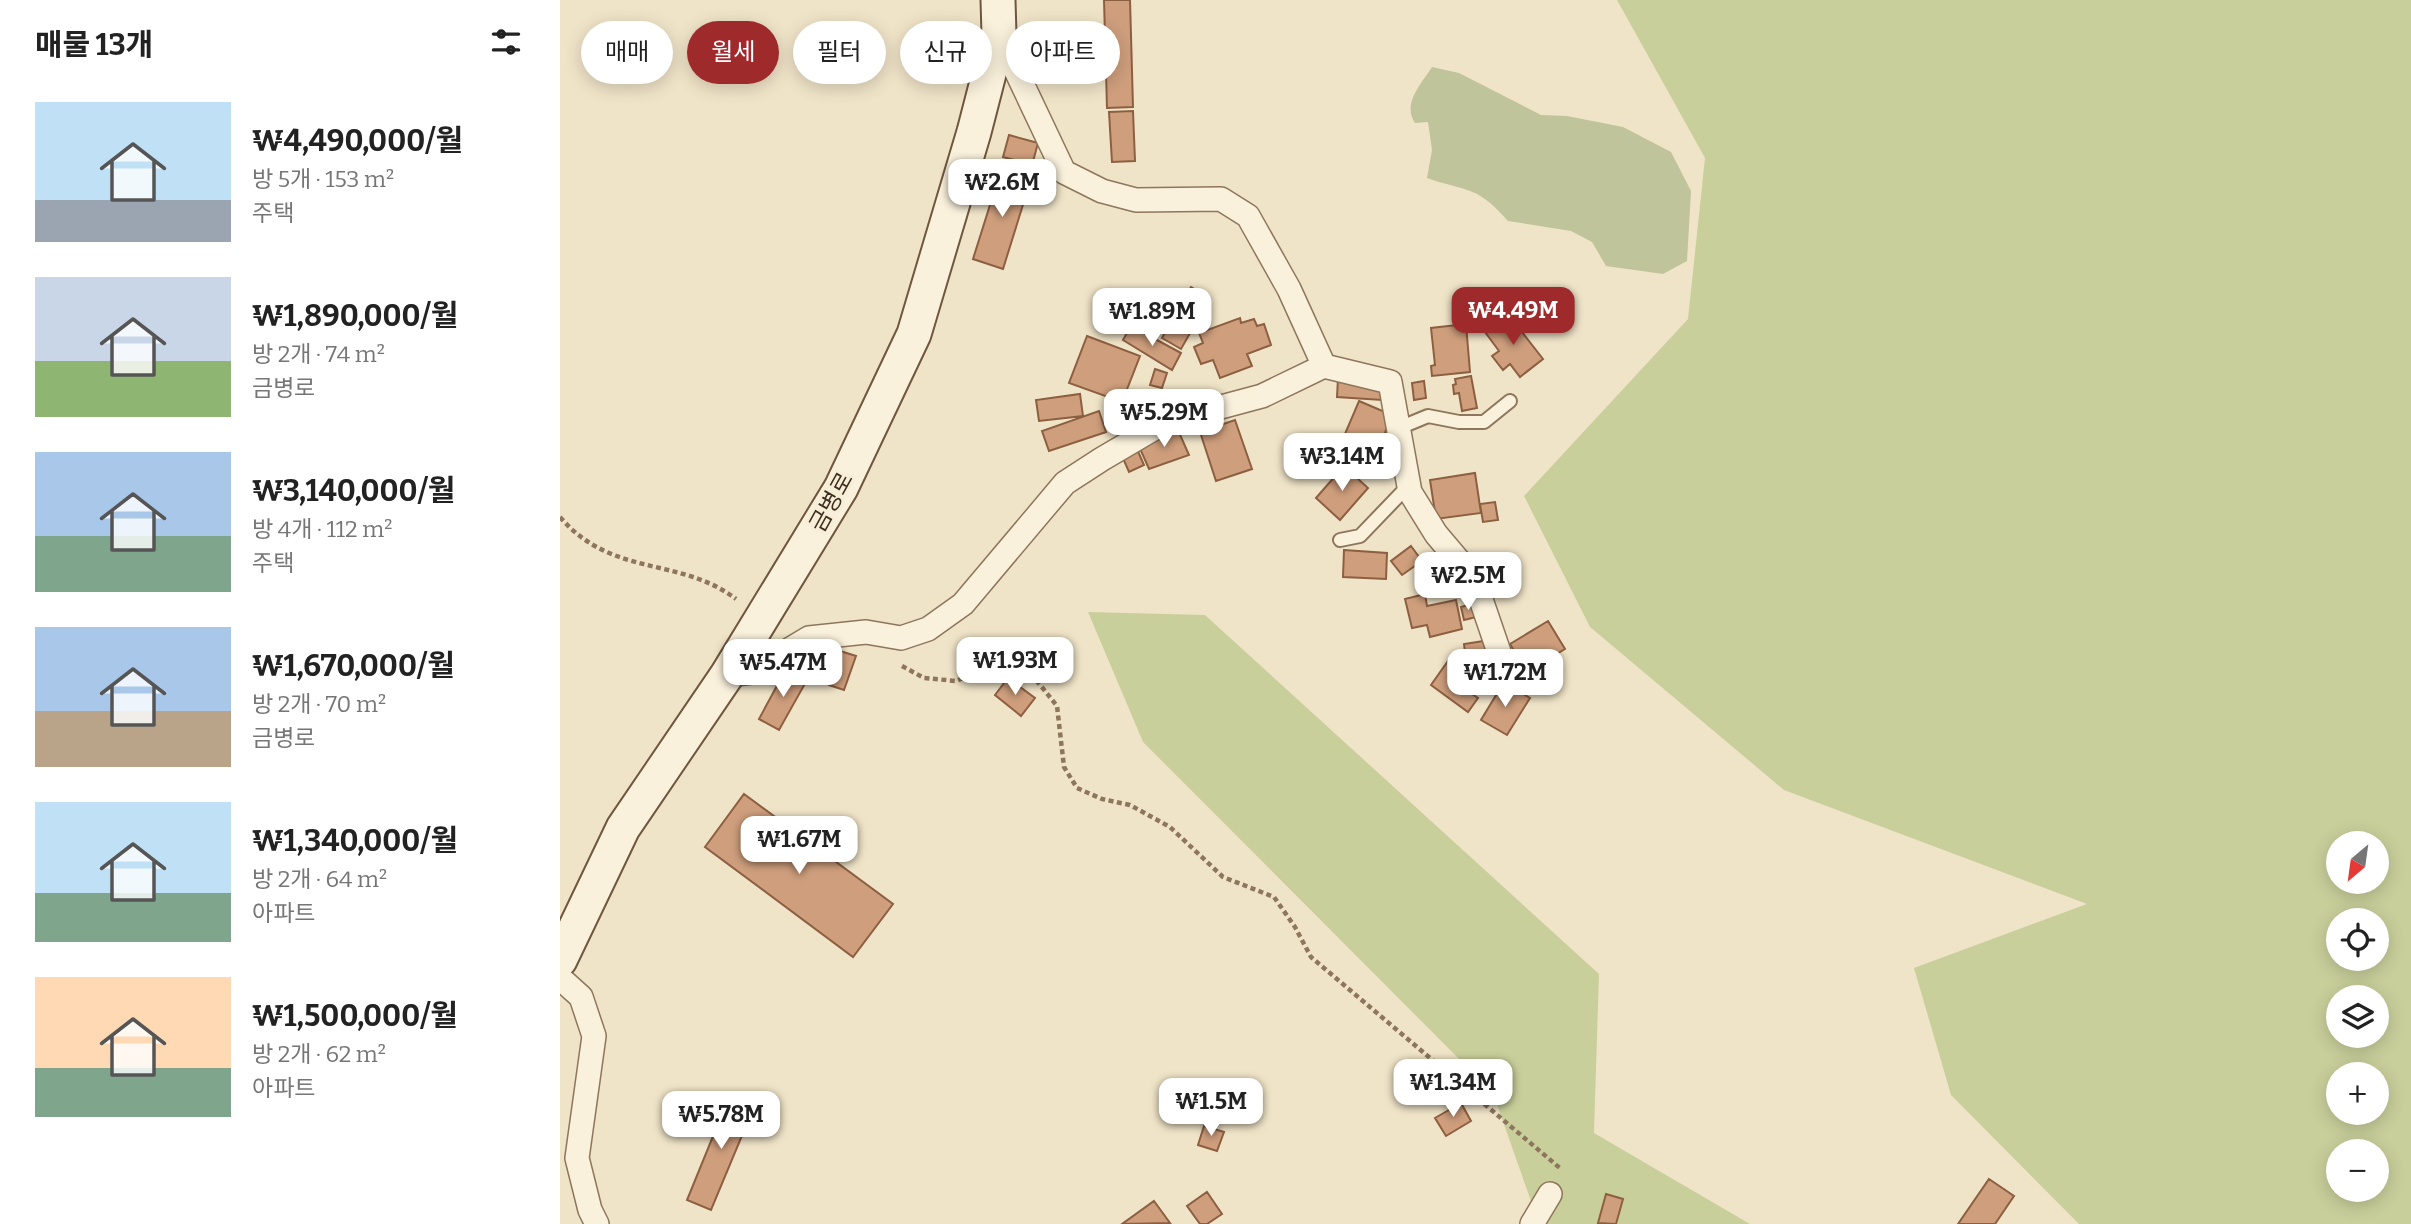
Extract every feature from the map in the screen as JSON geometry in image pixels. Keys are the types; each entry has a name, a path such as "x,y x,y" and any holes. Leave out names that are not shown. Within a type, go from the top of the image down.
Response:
{"street":[{"name":"금병로","path":"560,960 623,828 727,675 841,488 914,334 974,132 999,35 998,0"},
{"path":"999,35 1065,172 1102,191 1136,200 1221,199 1248,216 1289,289 1324,366"},
{"path":"727,675 752,672 809,638 866,632 901,638 928,629 963,604 1065,483 1165,422 1262,396 1324,366 1390,382 1410,492 1436,534 1474,579 1499,652"},
{"path":"560,978 581,997 594,1036 577,1158 590,1210 597,1224"},
{"path":"1532,1224 1550,1194"}],"lane":[{"path":"1399,428 1428,416 1459,422 1484,422 1510,401"},
{"path":"1340,540 1360,536 1409,485"}],"path":[{"path":"560,517 575,535 596,550 722,588 762,618"},
{"path":"866,632 896,662 924,678 956,681 984,669 1010,665 1037,681 1057,706 1064,767 1077,788 1102,799 1129,805 1170,827 1223,877 1273,897 1295,927 1311,957 1563,1171 1550,1194"}],"green space":[{"path":"1617,0 2411,0 2411,1224 2079,1224 1951,1095 1914,968 2087,904 1784,790 1590,627 1524,496 1688,319 1705,158"},
{"path":"1432,67 1459,73 1541,115 1567,116 1623,127 1671,152 1691,191 1687,261 1663,274 1606,266 1592,242 1571,231 1508,221 1479,195 1427,178 1432,150 1428,122 1415,123 1411,109 1414,94"},
{"path":"1088,612 1205,615 1599,974 1594,1133 1750,1224 1539,1224 1493,1093 1143,742"}],"building":[{"path":"1104,0 1130,0 1133,107 1107,108 1106,84 1120,84 1120,21 1105,21"},
{"path":"1133,111 1135,161 1112,162 1109,112"},
{"path":"1009,135 1038,143 1032,165 1003,157"},
{"path":"1001,170 1031,179 1003,269 973,259"},
{"path":"1191,287 1210,298 1181,349 1162,338"},
{"path":"1508,314 1543,359 1520,377 1510,364 1503,370 1492,356 1499,351 1485,332"},
{"path":"1240,318 1241,323 1254,319 1257,326 1264,324 1271,345 1247,354 1252,366 1220,378 1213,360 1201,364 1194,347 1203,343 1199,333"},
{"path":"1466,324 1470,372 1432,376 1431,366 1435,365 1431,328"},
{"path":"1131,326 1181,353 1172,370 1123,340"},
{"path":"1087,336 1140,356 1122,402 1069,383"},
{"path":"1155,369 1167,373 1162,388 1150,385"},
{"path":"1471,376 1477,408 1462,411 1459,393 1454,394 1453,385 1456,384 1455,379"},
{"path":"1338,378 1383,381 1382,400 1337,397"},
{"path":"1424,381 1426,398 1414,400 1412,383"},
{"path":"1080,394 1083,416 1039,421 1036,400"},
{"path":"1165,395 1174,416 1122,435 1114,414"},
{"path":"1359,401 1392,415 1376,455 1342,441"},
{"path":"1099,411 1106,432 1049,451 1042,431"},
{"path":"1235,420 1252,469 1216,481 1200,432"},
{"path":"1177,428 1189,455 1149,469 1138,444"},
{"path":"1337,440 1362,450 1357,462 1332,451"},
{"path":"1137,449 1144,465 1129,472 1122,456"},
{"path":"1344,466 1368,488 1340,520 1316,498"},
{"path":"1475,473 1481,513 1436,519 1430,480"},
{"path":"1495,502 1498,520 1483,522 1480,504"},
{"path":"1411,546 1422,561 1402,575 1391,561"},
{"path":"1344,550 1387,553 1386,579 1343,577"},
{"path":"1425,594 1427,606 1456,600 1462,629 1430,637 1427,625 1412,628 1405,599"},
{"path":"1472,604 1476,617 1464,620 1461,607"},
{"path":"1548,621 1565,649 1527,672 1510,644"},
{"path":"1484,641 1487,666 1467,669 1464,644"},
{"path":"840,651 856,656 844,690 829,685"},
{"path":"1448,661 1467,675 1459,685 1478,698 1468,712 1431,685"},
{"path":"786,669 807,680 779,730 759,719"},
{"path":"1008,678 1035,698 1021,716 995,695"},
{"path":"1504,682 1530,698 1507,735 1481,720"},
{"path":"744,794 893,904 853,957 705,847"},
{"path":"731,1092 756,1102 711,1210 687,1200"},
{"path":"1461,1103 1471,1121 1446,1136 1435,1118"},
{"path":"1204,1126 1224,1132 1217,1151 1198,1145"},
{"path":"1989,1179 2014,1196 1995,1224 1958,1224"},
{"path":"1207,1192 1222,1214 1207,1224 1200,1224 1187,1206"},
{"path":"1606,1194 1623,1199 1616,1224 1598,1223"},
{"path":"1154,1201 1170,1223 1122,1224"}]}
